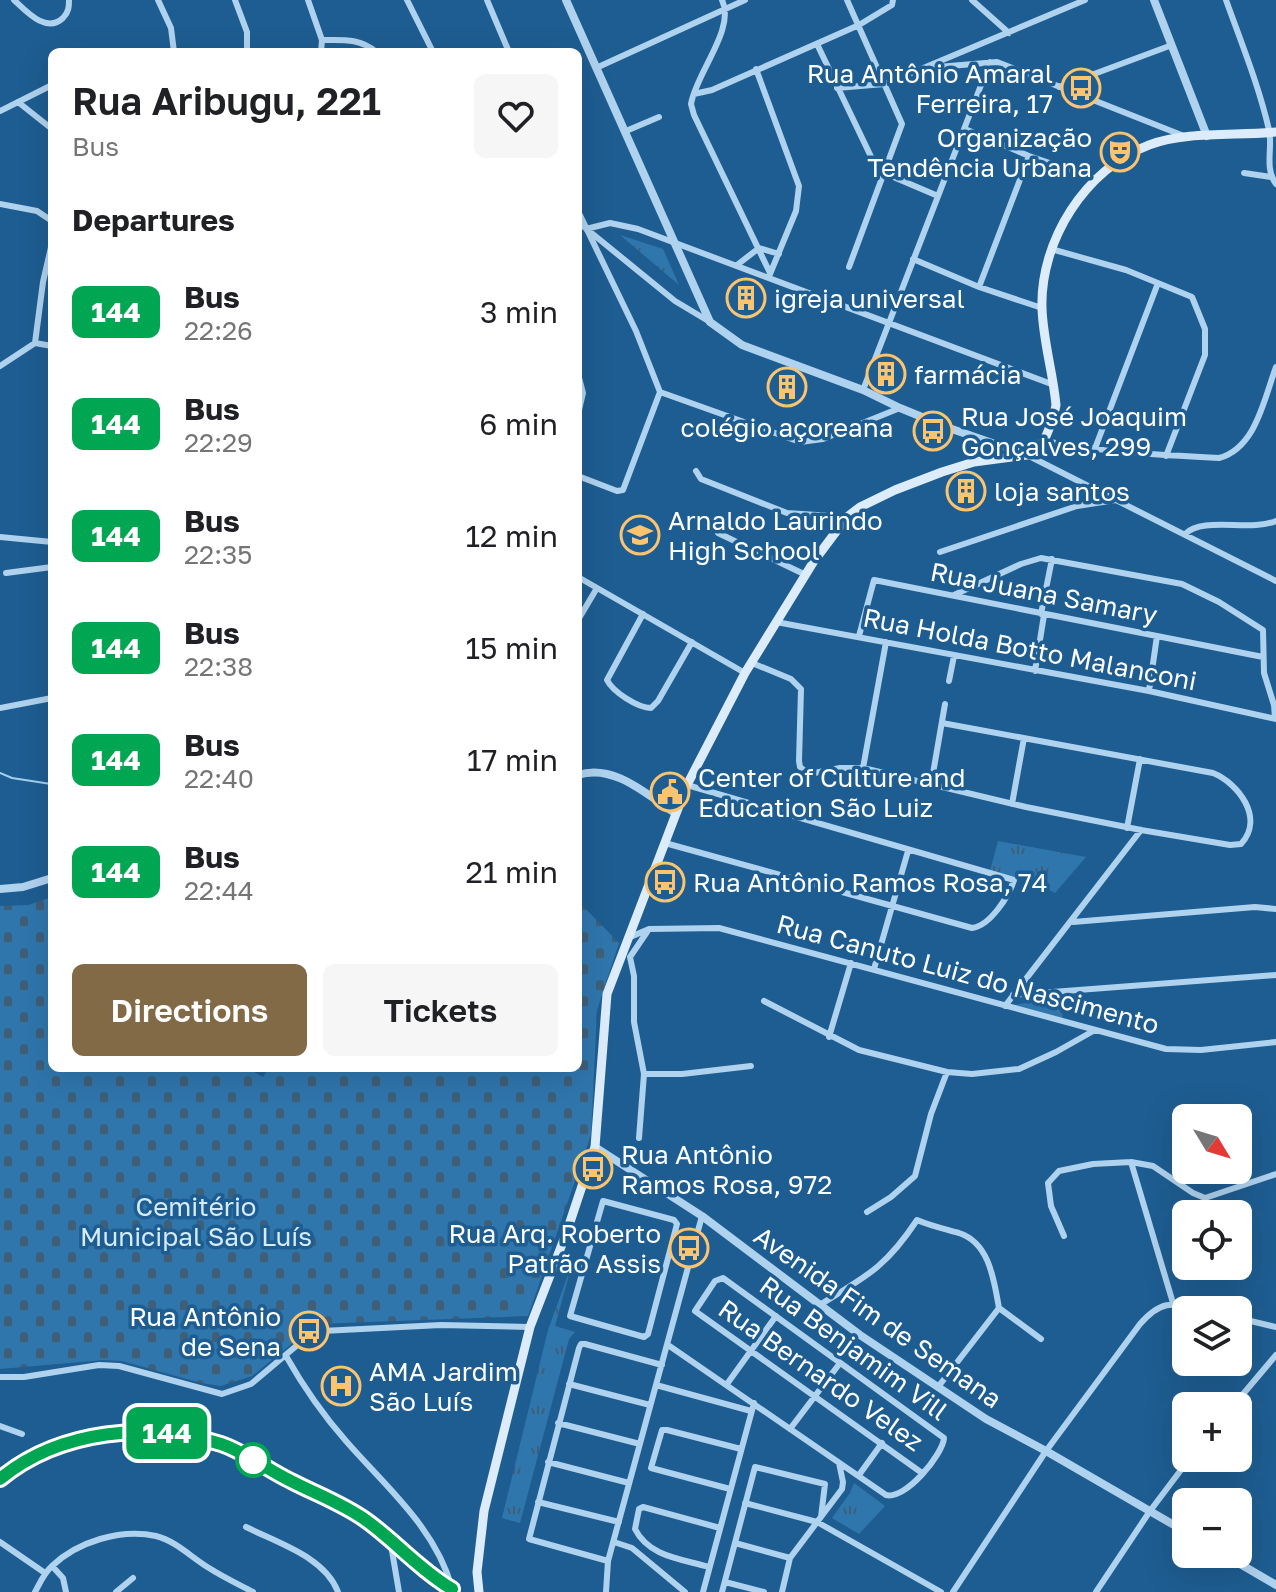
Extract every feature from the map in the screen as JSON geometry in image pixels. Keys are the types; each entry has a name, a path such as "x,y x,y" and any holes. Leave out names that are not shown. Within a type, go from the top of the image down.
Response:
{"main road":[{"path":"479,1592 477,1572 483,1519 530,1327 595,1147 607,994 687,785 745,673 806,575 847,517 895,490 974,462 1027,455 1044,441 1053,419 1054,385 1042,308 1044,275 1051,249 1070,211 1097,179 1150,144 1207,136 1273,132"}],"street":[{"path":"14,0 32,16 51,24 62,19 68,10 69,0"},
{"path":"158,0 171,28 174,48"},
{"path":"235,0 247,32 247,48"},
{"path":"308,0 322,40 321,48"},
{"path":"407,0 431,48"},
{"path":"487,0 507,48"},
{"path":"722,0 726,9 724,25 691,104 769,275"},
{"path":"596,68 745,0"},
{"path":"847,0 902,124 849,267"},
{"path":"694,94 712,90 859,25 887,10 893,0"},
{"path":"972,0 1009,33"},
{"path":"837,88 884,84 1085,0"},
{"path":"1154,0 1207,136"},
{"path":"1226,0 1273,132 1271,177 1276,184"},
{"path":"570,1 596,68 710,322"},
{"path":"322,40 358,40 370,48"},
{"path":"817,44 875,165 884,173 938,196"},
{"path":"1058,87 1172,45"},
{"path":"863,390 990,62"},
{"path":"926,68 997,62 1189,138"},
{"path":"756,69 799,186 796,211 769,275"},
{"path":"0,111 48,87"},
{"path":"18,102 48,126"},
{"path":"626,131 659,117"},
{"path":"965,129 1029,156 1097,179"},
{"path":"979,287 1029,156"},
{"path":"1244,173 1271,177"},
{"path":"0,204 37,211 48,218"},
{"path":"582,220 636,331 660,392 624,488 617,491 582,478"},
{"path":"586,229 610,223 638,229 769,275 888,324 1054,385"},
{"path":"582,226 675,301 742,345 1027,455 1276,581"},
{"path":"759,248 779,254"},
{"path":"737,265 759,248"},
{"path":"1051,249 1102,262 1192,297 1201,316 1206,341 1200,370 1166,456"},
{"path":"913,259 979,287 1042,308"},
{"path":"35,343 48,267"},
{"path":"1094,451 1158,283"},
{"path":"0,366 35,343 48,345"},
{"path":"1044,441 1094,451 1219,458 1237,451 1249,435 1276,367"},
{"path":"660,392 800,442 823,439 900,408"},
{"path":"696,471 701,479 787,513 847,517"},
{"path":"940,552 1077,506 1118,500"},
{"path":"1185,534 1200,525 1252,526 1276,521"},
{"path":"718,533 806,575"},
{"path":"0,537 48,542"},
{"path":"954,595 1031,560 1052,559 1161,579 1198,590 1263,630 1264,673 1275,718"},
{"path":"1035,671 1052,559"},
{"path":"6,573 48,568"},
{"path":"582,579 745,673"},
{"name":"Rua Juana Samary","path":"859,636 874,580 1263,657"},
{"path":"582,613 597,588"},
{"path":"643,614 607,680 610,686 643,707 651,708 658,701 692,642"},
{"name":"Rua Holda Botto Malanconi","path":"776,622 1149,691 1275,718"},
{"path":"1149,691 1157,636"},
{"path":"863,768 886,642"},
{"path":"949,681 954,656"},
{"path":"752,663 791,679 801,689 799,761 804,771 815,774 840,768 863,768 1127,828 1236,845 1246,838 1250,818 1241,794 1223,777 1213,773 942,723"},
{"path":"0,708 48,699"},
{"path":"931,785 945,704"},
{"path":"1012,804 1024,738"},
{"path":"1127,828 1140,759"},
{"path":"582,774 604,772 616,776 675,813"},
{"path":"665,843 978,927 1008,896 1014,880 687,785"},
{"path":"1005,1006 1073,922 1141,830"},
{"path":"874,969 908,851"},
{"path":"0,889 23,887 48,879"},
{"path":"1073,922 1255,907 1276,909"},
{"path":"638,913 649,929 630,957 634,976 634,1022 644,1074 639,1138"},
{"name":"Rua Canuto Luiz do Nascimento","path":"628,938 649,929 719,928 1183,1051 1276,1042"},
{"path":"829,1037 851,963"},
{"path":"1013,995 1276,975"},
{"path":"764,1001 829,1037 876,1056 947,1072 992,1074 1019,1069 1095,1030"},
{"path":"644,1074 682,1074 751,1066"},
{"path":"867,1212 915,1176 931,1114 947,1072"},
{"name":"Avenida Fim de Semana","path":"595,1147 702,1216 860,1335 986,1419 1172,1524"},
{"path":"1064,1236 1051,1206 1048,1183 1059,1171 1093,1164 1131,1162 1153,1166 1205,1198 1276,1174"},
{"path":"1131,1162 1172,1300"},
{"path":"603,1201 676,1222 672,1249 648,1334 641,1337 573,1318 570,1314 603,1201"},
{"path":"606,1592 608,1561 702,1216"},
{"path":"821,1304 872,1274 886,1261 917,1220 941,1230 960,1233 978,1245 991,1270 999,1308 1041,1339"},
{"name":"Rua Benjamim Vill","path":"695,1311 720,1278 945,1439 907,1490 892,1497 859,1475"},
{"path":"953,1592 1046,1451 1140,1324 1158,1306 1172,1303"},
{"path":"938,1387 999,1308"},
{"name":"Rua Bernardo Velez","path":"695,1311 922,1473"},
{"path":"727,1384 776,1316"},
{"path":"1252,1321 1276,1327"},
{"path":"0,1377 24,1377 99,1365 119,1366 222,1394 251,1384 301,1342 322,1331 441,1325 530,1327"},
{"path":"608,1561 530,1540 558,1423 582,1344 662,1365"},
{"path":"668,1345 727,1384 752,1407 859,1475 882,1443"},
{"path":"1245,1392 1276,1355"},
{"path":"286,1356 312,1398 344,1439 416,1518 440,1554 453,1590"},
{"path":"790,1429 840,1363"},
{"path":"569,1384 650,1405"},
{"path":"656,1385 752,1407"},
{"path":"703,1592 752,1407"},
{"path":"558,1423 640,1444"},
{"path":"0,1426 22,1434"},
{"path":"730,1489 651,1468 658,1436 662,1430 667,1430 741,1449"},
{"path":"0,1479 35,1457 80,1439 108,1434 177,1435 223,1444 348,1509 453,1590"},
{"path":"548,1462 629,1483"},
{"path":"782,1592 790,1558 842,1489 839,1463"},
{"path":"722,1592 753,1470 759,1466 825,1484 819,1520"},
{"path":"1096,1592 1179,1472"},
{"path":"538,1502 619,1522"},
{"path":"745,1503 819,1520 941,1592"},
{"path":"709,1567 650,1548 635,1529 639,1509 643,1507 720,1528"},
{"path":"246,1527 321,1566 328,1571 338,1592"},
{"path":"35,1592 45,1573 70,1552 111,1537 156,1536 253,1592"},
{"path":"390,1539 399,1592"},
{"path":"0,1542 45,1573"},
{"path":"614,1542 632,1548 685,1592"},
{"path":"735,1543 790,1558"},
{"path":"52,1566 63,1578 66,1592"},
{"path":"1247,1568 1276,1585"},
{"path":"116,1592 133,1578"},
{"path":"725,1582 764,1592"},
{"path":"666,1592 673,1583"}],"green space":[{"path":"620,235 663,249 679,285"},
{"path":"998,841 1086,857 1055,893 1033,881 990,871"},
{"name":"Cemitério Municipal São Luís","path":"48,898 48,1072 254,1072 263,1077 266,1072 582,1072 582,905 619,943 597,1010 591,1135 528,1316 316,1324 252,1376 221,1386 122,1361 0,1369 0,906 28,905"},
{"path":"1064,996 1062,1020 1014,1005"},
{"path":"572,1264 555,1326 575,1332 569,1339 520,1523 502,1518 548,1330"},
{"path":"854,1483 885,1506 859,1534 832,1518"}],"waterway":[{"path":"0,773 48,784"}],"bus line":[{"name":"144","path":"0,1479 10,1470 60,1445 108,1434 167,1433 223,1444 348,1509 390,1539 435,1579 452,1589"}],"place":[{"name":"Rua Antônio Amaral Ferreira, 17","path":"1081,88"},
{"name":"Organização Tendência Urbana","path":"1120,152"},
{"name":"igreja universal","path":"746,298"},
{"name":"farmácia","path":"886,374"},
{"name":"colégio açoreana","path":"787,387"},
{"name":"Rua José Joaquim Gonçalves, 299","path":"933,431"},
{"name":"loja santos","path":"966,491"},
{"name":"Arnaldo Laurindo High School","path":"640,535"},
{"name":"Center of Culture and Education São Luiz","path":"670,792"},
{"name":"Rua Antônio Ramos Rosa, 74","path":"665,882"},
{"name":"Rua Antônio Ramos Rosa, 972","path":"593,1169"},
{"name":"Rua Arq. Roberto Patrão Assis","path":"689,1248"},
{"name":"Rua Antônio de Sena","path":"309,1331"},
{"name":"AMA Jardim São Luís","path":"341,1386"}]}
